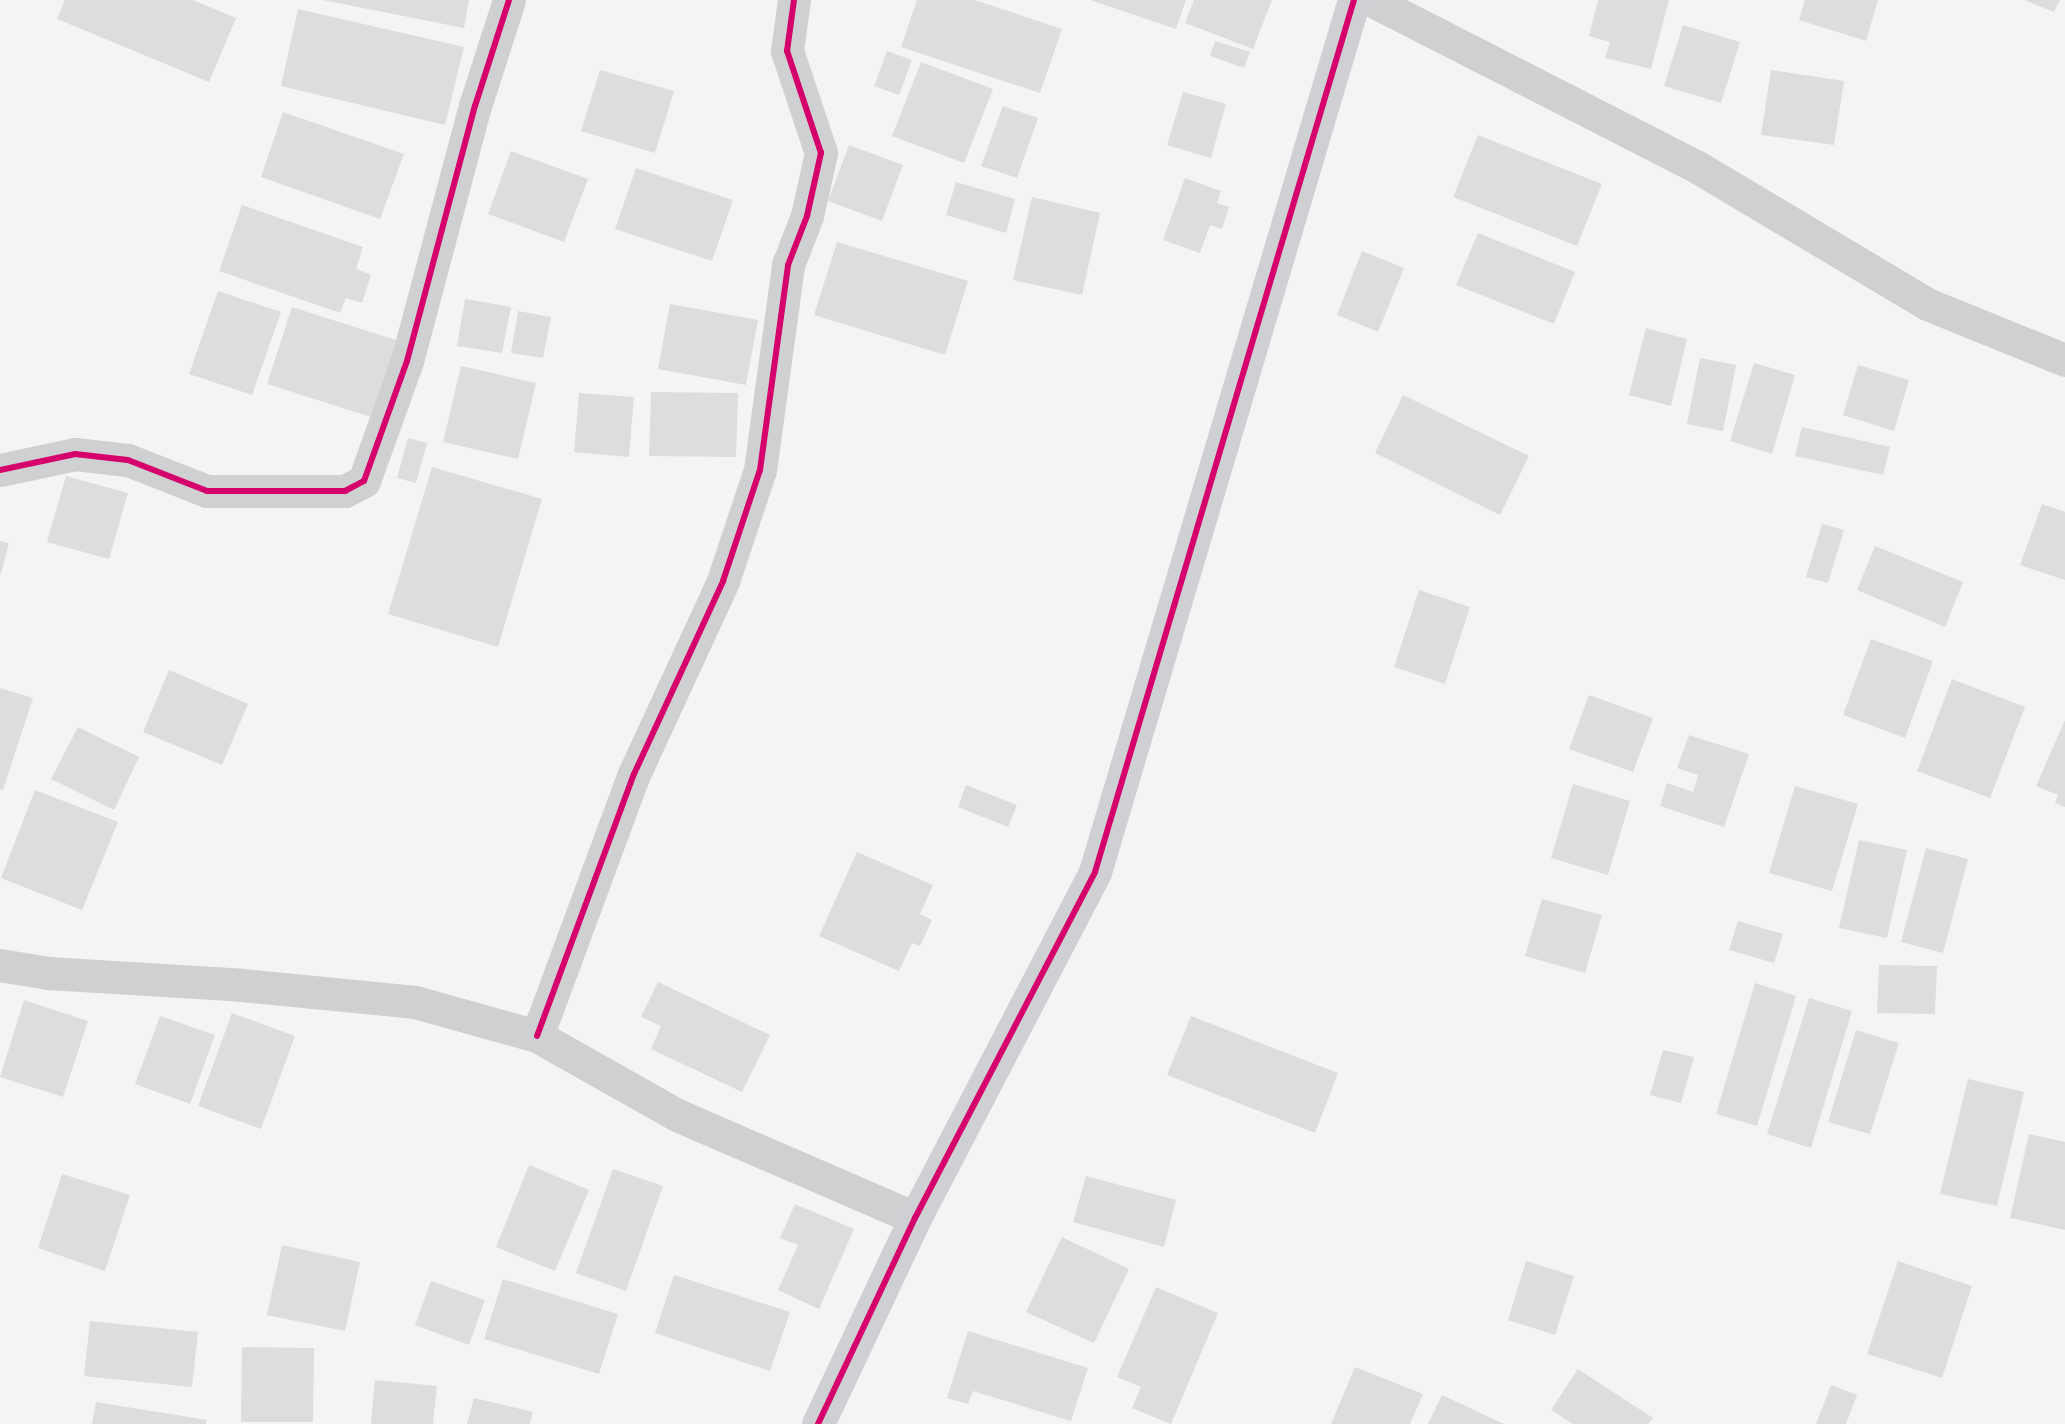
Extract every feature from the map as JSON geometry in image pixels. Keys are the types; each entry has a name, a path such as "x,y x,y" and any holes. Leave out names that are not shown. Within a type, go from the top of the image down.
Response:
{"street":[{"path":"0,470 75,454 128,460 207,491 345,491 364,481 407,361 476,106 509,0"},
{"path":"537,1036 634,774 723,581 760,471 788,265 807,216 821,153 788,51 794,0"},
{"path":"818,1424 915,1218 1095,872 1354,0"},
{"path":"1371,0 1699,168 1927,304 2065,360"},
{"path":"0,965 48,973 242,985 415,1002 537,1036 677,1115 915,1218"}],"building":[{"path":"65,0 193,0 236,18 209,82 57,19"},
{"path":"323,0 469,0 464,28"},
{"path":"917,0 975,0 1062,29 1040,93 901,47"},
{"path":"1090,0 1186,0 1176,29"},
{"path":"1194,0 1272,0 1253,49 1185,23"},
{"path":"1598,0 1669,0 1651,69 1605,58 1610,42 1589,36"},
{"path":"1805,0 1878,0 1866,41 1799,20"},
{"path":"2024,0 2060,0 2054,12"},
{"path":"298,9 464,47 445,125 281,86"},
{"path":"1683,25 1740,42 1721,103 1664,86"},
{"path":"1215,41 1250,52 1244,68 1210,56"},
{"path":"887,51 912,60 899,95 874,86"},
{"path":"921,62 993,89 964,163 892,136"},
{"path":"600,70 674,91 655,153 581,131"},
{"path":"1771,70 1844,81 1834,145 1761,135"},
{"path":"1183,92 1226,104 1211,158 1167,145"},
{"path":"1003,106 1038,118 1017,178 981,166"},
{"path":"283,112 404,154 380,219 261,177"},
{"path":"1478,135 1602,184 1577,246 1453,197"},
{"path":"849,145 903,165 882,221 828,201"},
{"path":"511,151 588,179 564,242 488,214"},
{"path":"636,168 733,200 712,261 615,229"},
{"path":"1185,178 1221,191 1217,203 1229,207 1222,229 1210,225 1200,253 1163,240"},
{"path":"956,182 1015,199 1006,233 946,215"},
{"path":"1032,197 1100,213 1082,295 1013,280"},
{"path":"242,205 363,247 356,269 371,275 362,303 346,298 340,313 219,271"},
{"path":"1478,233 1575,272 1554,324 1456,285"},
{"path":"837,242 968,281 945,355 814,315"},
{"path":"1362,251 1404,268 1378,332 1337,315"},
{"path":"218,291 281,312 252,395 189,374"},
{"path":"465,299 511,307 502,353 457,346"},
{"path":"670,304 758,320 746,385 658,369"},
{"path":"292,307 399,341 374,418 267,384"},
{"path":"518,311 551,317 543,358 511,353"},
{"path":"1646,328 1687,339 1671,406 1629,395"},
{"path":"1700,358 1736,365 1723,431 1687,424"},
{"path":"1754,363 1795,375 1772,454 1730,441"},
{"path":"1858,365 1909,380 1894,431 1843,415"},
{"path":"461,366 536,383 518,459 443,442"},
{"path":"651,392 738,393 736,457 649,456"},
{"path":"579,393 634,397 629,457 574,452"},
{"path":"1403,395 1529,456 1500,515 1375,453"},
{"path":"1802,427 1890,447 1883,475 1795,456"},
{"path":"408,438 427,443 416,483 397,478"},
{"path":"432,467 542,499 498,647 388,614"},
{"path":"66,476 128,493 109,559 47,542"},
{"path":"2042,504 2065,512 2065,580 2020,565"},
{"path":"1822,524 1844,530 1828,583 1806,577"},
{"path":"0,541 9,543 1,574 0,574"},
{"path":"1875,546 1963,582 1945,627 1857,590"},
{"path":"1419,590 1470,607 1445,684 1394,667"},
{"path":"1871,639 1933,661 1905,738 1843,715"},
{"path":"169,670 248,704 222,765 143,732"},
{"path":"1952,679 2025,707 1990,798 1917,771"},
{"path":"0,688 33,698 3,790 0,789"},
{"path":"1589,695 1653,718 1633,772 1569,749"},
{"path":"2065,720 2065,807 2055,803 2058,795 2036,786"},
{"path":"78,727 139,757 114,810 51,779"},
{"path":"1689,735 1749,754 1724,827 1660,806 1667,783 1693,792 1698,775 1677,768"},
{"path":"1573,784 1630,801 1608,875 1551,858"},
{"path":"966,785 1017,805 1008,827 958,807"},
{"path":"1795,786 1858,804 1832,891 1769,873"},
{"path":"35,790 118,822 82,910 1,878"},
{"path":"1859,840 1907,850 1887,938 1839,928"},
{"path":"1926,848 1968,859 1943,953 1901,942"},
{"path":"857,852 933,885 920,914 932,920 920,946 912,943 899,971 819,936"},
{"path":"1542,899 1602,915 1585,973 1525,956"},
{"path":"1738,921 1783,934 1774,963 1729,950"},
{"path":"1879,965 1937,966 1935,1014 1877,1013"},
{"path":"658,982 770,1035 742,1092 651,1049 661,1026 641,1017"},
{"path":"1755,983 1796,996 1757,1126 1716,1114"},
{"path":"1809,998 1852,1011 1811,1148 1767,1134"},
{"path":"24,1000 88,1021 63,1097 0,1077"},
{"path":"232,1013 295,1036 261,1129 198,1106"},
{"path":"160,1016 215,1035 190,1104 135,1084"},
{"path":"1191,1016 1338,1073 1315,1133 1167,1075"},
{"path":"1856,1030 1899,1043 1870,1134 1828,1122"},
{"path":"1663,1050 1694,1057 1681,1103 1650,1095"},
{"path":"1968,1079 2024,1092 1997,1206 1940,1194"},
{"path":"2029,1134 2065,1142 2065,1230 2010,1218"},
{"path":"529,1165 589,1190 555,1271 496,1247"},
{"path":"613,1169 663,1186 626,1291 576,1273"},
{"path":"62,1174 130,1195 105,1271 38,1248"},
{"path":"1086,1176 1176,1200 1164,1247 1073,1222"},
{"path":"795,1204 854,1229 819,1309 778,1290 798,1245 780,1238"},
{"path":"1062,1237 1129,1269 1094,1343 1026,1312"},
{"path":"282,1245 360,1262 345,1331 267,1315"},
{"path":"1526,1261 1574,1276 1555,1335 1508,1320"},
{"path":"1898,1261 1972,1286 1942,1378 1867,1354"},
{"path":"674,1275 790,1312 770,1371 655,1333"},
{"path":"503,1279 618,1314 599,1374 484,1339"},
{"path":"431,1281 485,1300 469,1345 415,1325"},
{"path":"1156,1287 1218,1313 1171,1424 1132,1408 1141,1387 1117,1377"},
{"path":"90,1321 198,1332 192,1387 84,1376"},
{"path":"968,1331 1088,1368 1071,1421 973,1391 968,1404 947,1398"},
{"path":"242,1347 314,1348 313,1422 241,1422"},
{"path":"1355,1367 1423,1394 1410,1424 1331,1424"},
{"path":"1578,1369 1653,1418 1648,1424 1573,1424 1551,1410"},
{"path":"375,1380 437,1386 433,1424 371,1424"},
{"path":"1831,1385 1857,1395 1846,1424 1816,1424"},
{"path":"1442,1395 1504,1424 1428,1424"},
{"path":"474,1398 533,1412 530,1424 467,1424"},
{"path":"96,1402 207,1420 206,1424 92,1424"}],"cycle path":[{"path":"0,470 75,454 128,460 207,491 345,491 364,481 407,361 475,106 509,0"},
{"path":"537,1036 634,774 723,581 760,470 788,265 807,216 821,153 787,51 794,0"},
{"path":"818,1424 915,1218 1095,872 1354,0"}]}
